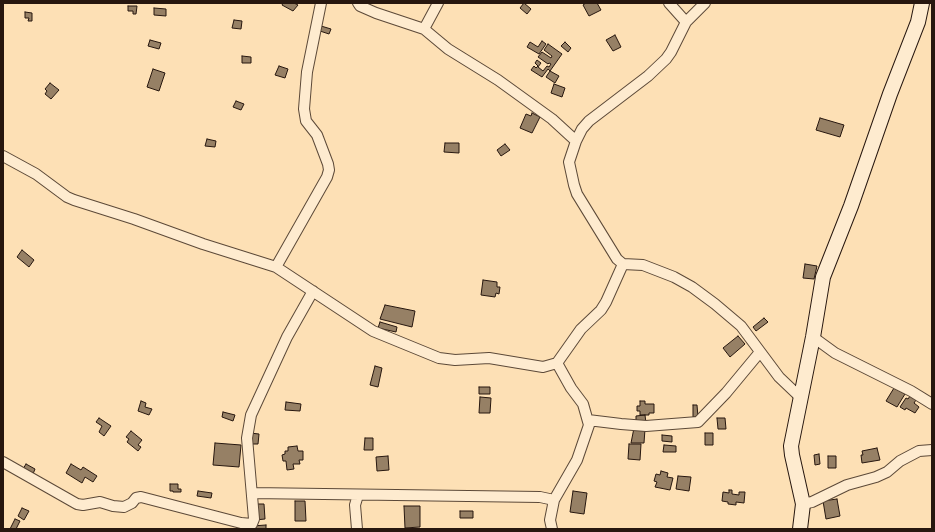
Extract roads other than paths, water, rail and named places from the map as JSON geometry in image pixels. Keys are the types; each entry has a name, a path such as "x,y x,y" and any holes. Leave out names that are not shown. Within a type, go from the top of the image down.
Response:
{"main road":[{"path":"800,529 803,504 791,446 813,337 823,277 851,206 890,94 918,22 922,3"}],"street":[{"path":"276,266 327,177 329,170 317,135 306,122 304,109 307,72 320,3"},
{"path":"358,3 360,6 376,13 424,29 448,49 498,80 552,120 576,141"},
{"path":"424,29 438,3"},
{"path":"669,3 686,22"},
{"path":"705,3 686,22 671,52 666,58 648,76 582,128 569,162 577,194 614,256 623,264 643,264 674,277 692,287 735,320 779,377 800,397"},
{"path":"3,156 36,174 67,197 74,200 203,244 276,266 373,331 439,358 455,360 489,358 543,367 557,363 581,329 601,310 623,264"},
{"path":"3,462 74,503 83,505 97,502 116,507 124,507 132,503 136,498 142,497 241,523 253,523 254,519 247,438 251,415 287,337 313,291"},
{"path":"813,337 835,353 911,391 932,404"},
{"path":"588,420 646,426 698,422 721,398 760,352"},
{"path":"552,529 550,520 554,500 577,460 589,425 583,404 571,388 557,363"},
{"path":"803,504 812,502 847,485 876,477 887,472 906,458 919,451 932,450"},
{"path":"252,494 540,497 554,500"},
{"path":"357,529 355,505 358,495"}]}
